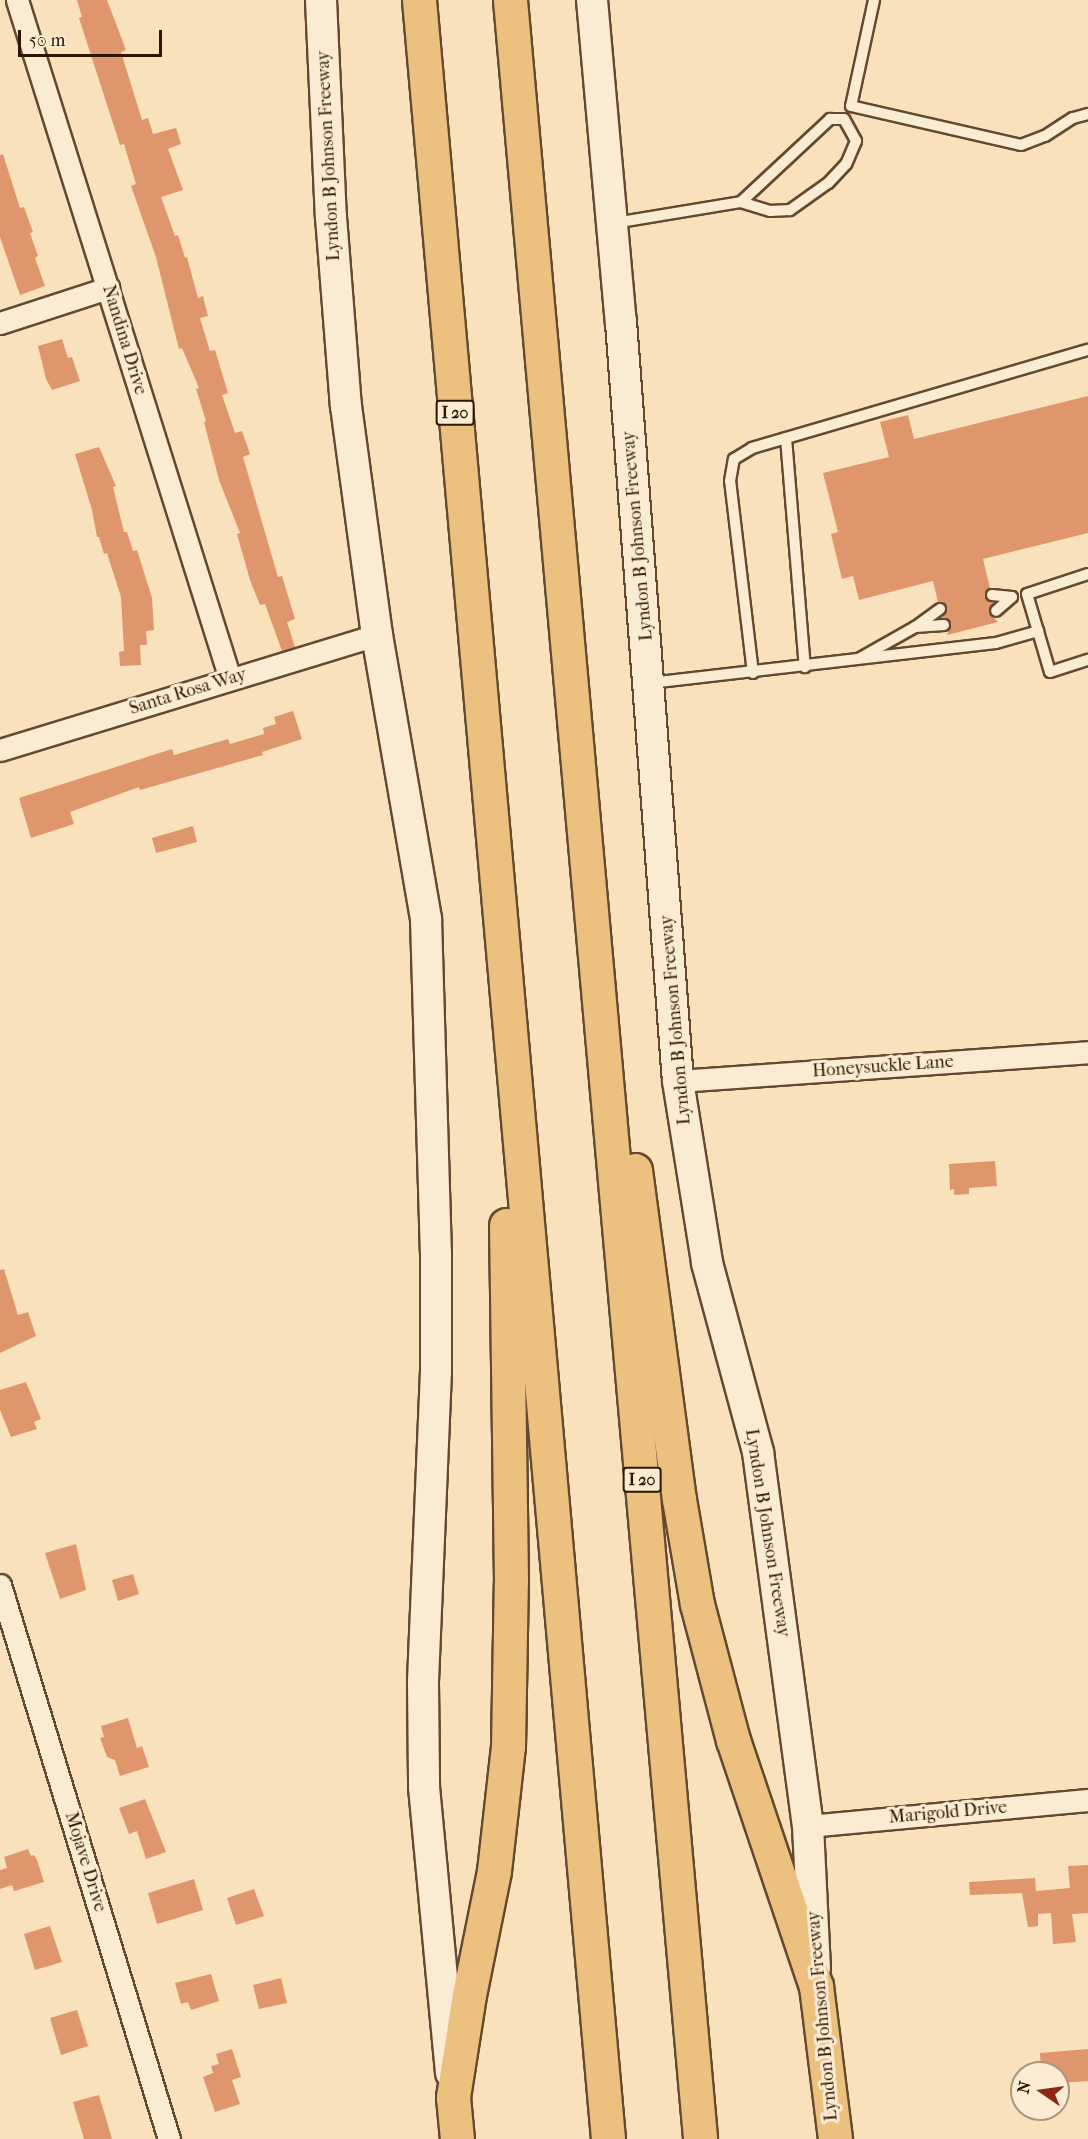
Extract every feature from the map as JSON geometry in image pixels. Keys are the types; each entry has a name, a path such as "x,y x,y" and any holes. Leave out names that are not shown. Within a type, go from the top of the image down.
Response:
{"main road":[{"name":"Lyndon B Johnson Freeway","path":"321,0 329,172 346,406 377,635 426,919 436,1253 436,1371 423,1683 424,1775 457,2139"},
{"name":"I 20","path":"419,0 608,2139"},
{"name":"I 20","path":"510,0 700,2139"},
{"name":"Lyndon B Johnson Freeway","path":"592,0 650,683 678,1081 707,1263 758,1452 808,1827 816,1986 835,2139"},
{"path":"583,822 650,1271 679,1499 697,1604 732,1740 816,1986"},
{"path":"453,2097 469,1995 494,1871 503,1807 510,1680 508,1277 491,827"}],"street":[{"name":"Nandina Drive","path":"17,0 230,679"},
{"path":"0,323 108,288"},
{"name":"Santa Rosa Way","path":"0,750 377,635"},
{"name":"Honeysuckle Lane","path":"678,1081 1088,1052"},
{"name":"Mojave Drive","path":"0,1585 169,2139"},
{"name":"Marigold Drive","path":"808,1827 1088,1800"}],"lane":[{"path":"844,119 851,106 874,0"},
{"path":"851,106 1021,145 1045,136 1073,118 1088,114"},
{"path":"741,202 830,119 844,119"},
{"path":"612,223 741,202 770,211 789,210 828,183 846,164 856,141 844,119"},
{"path":"753,673 730,481 734,459 752,448 1088,350"},
{"path":"786,438 805,667"},
{"path":"992,595 1012,597 1027,594 1088,574"},
{"path":"1027,594 1050,672 1088,660"},
{"path":"996,611 1012,597"},
{"path":"855,661 915,627 940,609"},
{"path":"915,627 944,625"},
{"path":"650,683 805,667 996,643 1038,631"}],"building":[{"path":"77,0 107,0 126,50 121,52 142,120 148,118 153,134 176,128 181,144 168,149 183,190 161,197 175,236 178,235 185,258 187,257 198,298 203,296 208,316 200,318 210,351 215,350 228,393 222,395 235,433 242,431 250,454 243,457 278,577 282,576 295,619 287,622 295,647 282,651 265,604 260,605 250,580 237,534 240,533 219,480 204,422 206,421 196,389 199,388 182,348 179,349 156,257 131,186 136,184 124,144 120,145 79,18 82,17"},
{"path":"3,154 20,208 24,207 33,232 30,233 38,256 35,258 45,286 20,295 0,237 0,155"},
{"path":"62,339 68,358 72,357 80,381 52,390 46,379 38,346"},
{"path":"1088,396 1088,533 983,559 990,588 986,591 985,598 993,603 989,613 998,622 947,635 951,624 948,619 942,618 947,608 944,602 938,602 933,581 859,600 853,576 842,579 831,534 838,532 823,473 889,457 880,422 908,415 914,439"},
{"path":"99,447 116,486 113,487 124,532 127,532 133,551 137,550 152,598 154,630 146,631 147,645 140,645 141,665 120,666 119,652 124,651 121,597 107,553 104,554 99,537 97,537 92,510 75,454"},
{"path":"293,711 302,739 262,752 263,755 140,790 139,787 70,812 74,824 31,838 19,798 172,749 174,755 228,739 230,744 264,734 263,728 276,724 274,717"},
{"path":"193,826 197,842 156,853 152,838"},
{"path":"995,1161 997,1186 969,1188 969,1194 954,1195 954,1189 950,1190 949,1164"},
{"path":"4,1269 18,1315 28,1312 36,1336 0,1353 0,1270"},
{"path":"26,1382 41,1419 34,1422 37,1429 11,1437 0,1410 0,1390"},
{"path":"76,1544 86,1590 60,1599 45,1553"},
{"path":"133,1574 139,1594 118,1601 112,1580"},
{"path":"128,1718 137,1748 142,1746 149,1767 120,1776 115,1760 107,1757 100,1738 104,1737 101,1726"},
{"path":"145,1799 166,1852 146,1859 137,1831 129,1834 119,1808"},
{"path":"28,1849 31,1856 34,1855 37,1860 44,1882 14,1891 12,1885 0,1889 0,1870 7,1868 4,1857"},
{"path":"1088,1865 1088,1913 1072,1914 1076,1942 1053,1944 1051,1913 1038,1914 1038,1926 1028,1927 1022,1893 970,1895 969,1882 1035,1878 1036,1891 1070,1888 1068,1866"},
{"path":"194,1879 203,1910 157,1924 148,1893"},
{"path":"254,1889 264,1916 236,1925 227,1898"},
{"path":"50,1926 62,1962 35,1970 24,1934"},
{"path":"211,1974 219,2001 191,2010 188,2002 181,2004 175,1983"},
{"path":"281,1978 287,2003 259,2009 253,1985"},
{"path":"77,2010 88,2046 61,2055 50,2018"},
{"path":"232,2049 241,2077 232,2080 240,2104 215,2112 203,2077 213,2073 211,2066 219,2064 216,2054"},
{"path":"1088,2049 1088,2081 1070,2082 1070,2061 1040,2061 1040,2053"},
{"path":"99,2095 112,2139 84,2139 73,2102"}]}
